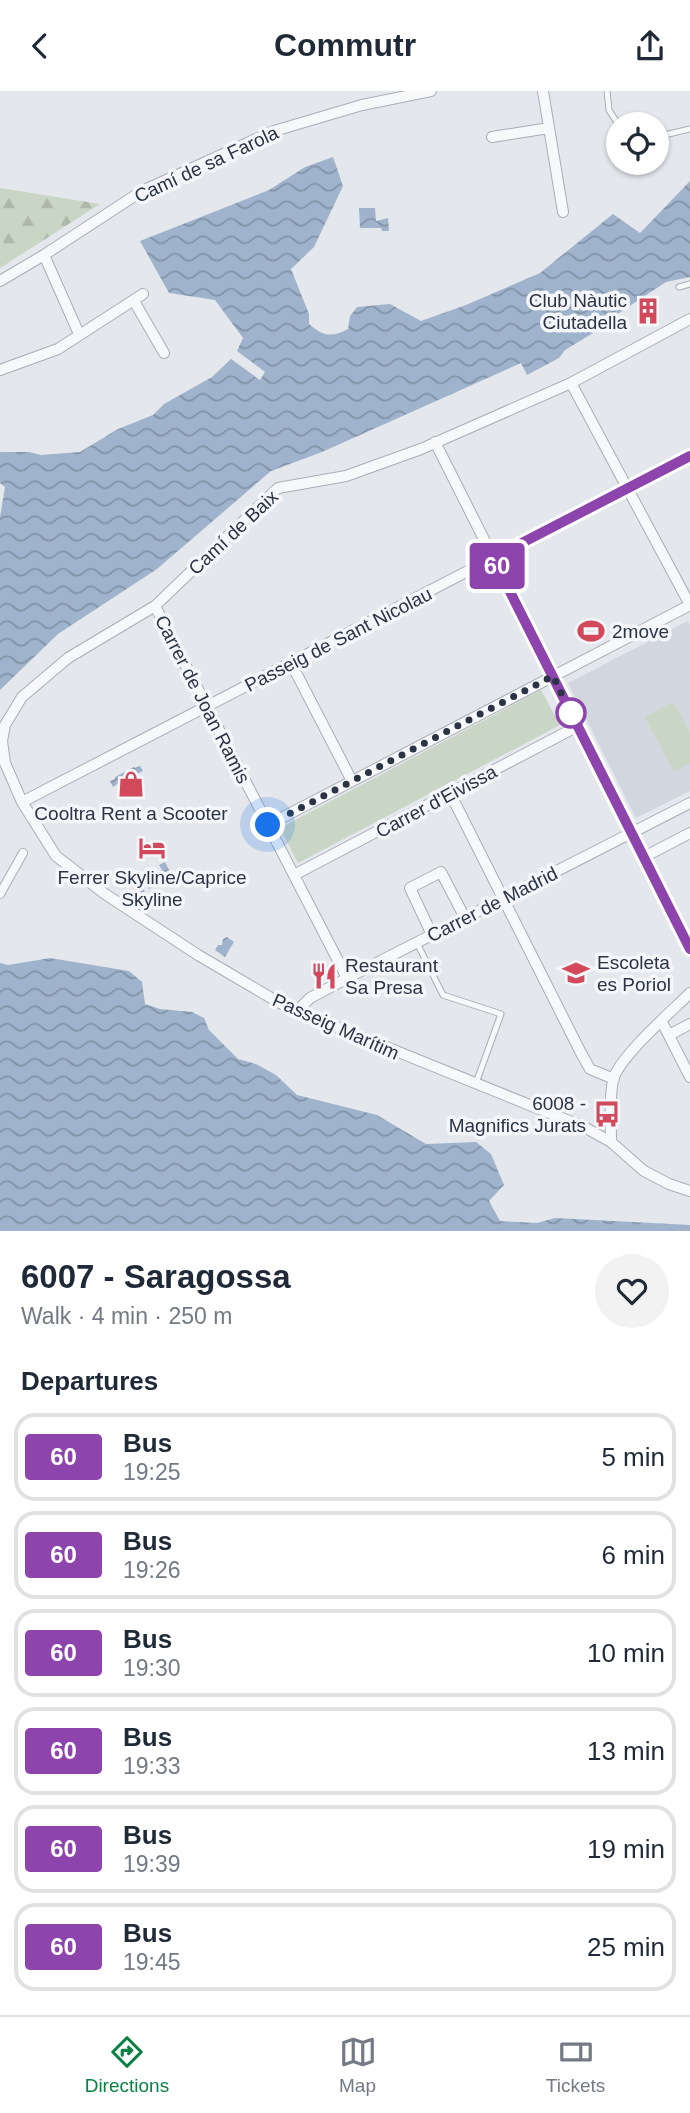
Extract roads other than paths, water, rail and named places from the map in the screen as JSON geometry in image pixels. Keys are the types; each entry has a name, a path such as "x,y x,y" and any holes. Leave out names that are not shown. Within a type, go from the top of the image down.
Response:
{"street":[{"name":"Camí de sa Farola","path":"0,281 142,191 274,131 362,105 430,91"},
{"path":"543,91 563,212"},
{"path":"492,137 549,128"},
{"path":"44,255 79,334"},
{"path":"0,370 58,349 138,298 164,353"},
{"name":"Camí de Baix","path":"22,802 5,763 2,741 5,725 22,697 68,657 155,606 278,488 346,477 435,442 571,383 690,319"},
{"path":"268,825 690,605 571,383"},
{"path":"435,442 690,949"},
{"name":"Passeig de Sant Nicolau","path":"22,802 690,456"},
{"name":"Carrer de Joan Ramis","path":"155,606 347,978"},
{"path":"291,663 352,781"},
{"name":"Carrer d'Eivissa","path":"294,875 578,726"},
{"path":"450,793 590,1069 614,1079"},
{"name":"Passeig Marítim","path":"22,802 56,856 105,894 198,955 298,1011 584,1127 611,1142 645,1171 669,1184 690,1191"},
{"name":"Carrer de Madrid","path":"298,1011 310,998 347,978 690,803"},
{"path":"644,857 690,833"},
{"path":"0,894 23,853"},
{"path":"432,935 410,888 441,872 465,918"},
{"path":"611,1142 610,1110 614,1079 625,1060 690,993"},
{"path":"662,1022 690,1077"},
{"path":"668,1035 690,1024"}],"lane":[{"path":"607,91 610,112"},
{"path":"669,134 690,129"},
{"path":"678,287 690,284"},
{"path":"417,943 443,995 501,1014 476,1084"}],"water":[{"path":"333,157 343,186 314,247 291,269 309,314 309,324 323,333 332,335 348,329 350,316 357,307 390,304 421,321 466,305 540,273 613,214 640,233 690,181 690,277 666,282 613,317 613,321 565,350 559,358 527,375 521,363 322,452 271,471 157,569 58,634 0,690 0,517 5,487 0,483 0,452 29,452 41,455 80,452 118,429 153,415 164,404 212,377 231,359 260,380 265,372 237,351 243,338 215,300 169,293 140,241 269,190 305,167"},
{"path":"359,208 375,208 376,221 388,218 389,231 382,231 381,228 360,228"},
{"path":"140,766 143,771 123,778 113,787 110,781 115,777"},
{"path":"165,862 173,878 167,881 164,876 160,878 162,882 149,889 146,885 142,887 145,892 139,895 131,880 137,876 140,882 144,879 142,875 155,868 157,873 162,870 159,865"},
{"path":"227,937 234,942 225,957 215,950"},
{"path":"50,958 129,971 142,982 145,1004 160,1009 192,1012 204,1018 209,1030 238,1059 256,1064 276,1075 297,1095 377,1115 426,1144 476,1142 491,1154 504,1185 489,1201 500,1221 537,1223 555,1218 690,1225 690,1231 0,1231 0,963 8,965"}],"place":[{"name":"Club Nàutic Ciutadella","path":"648,311"},
{"name":"2move","path":"591,631"},
{"name":"Cooltra Rent a Scooter","path":"131,784"},
{"name":"Ferrer Skyline/Caprice Skyline","path":"152,848"},
{"name":"Escoleta es Poriol","path":"576,973"},
{"name":"Restaurant Sa Presa","path":"324,976"},
{"name":"6008 - Magnifics Jurats","path":"607,1114"}]}
